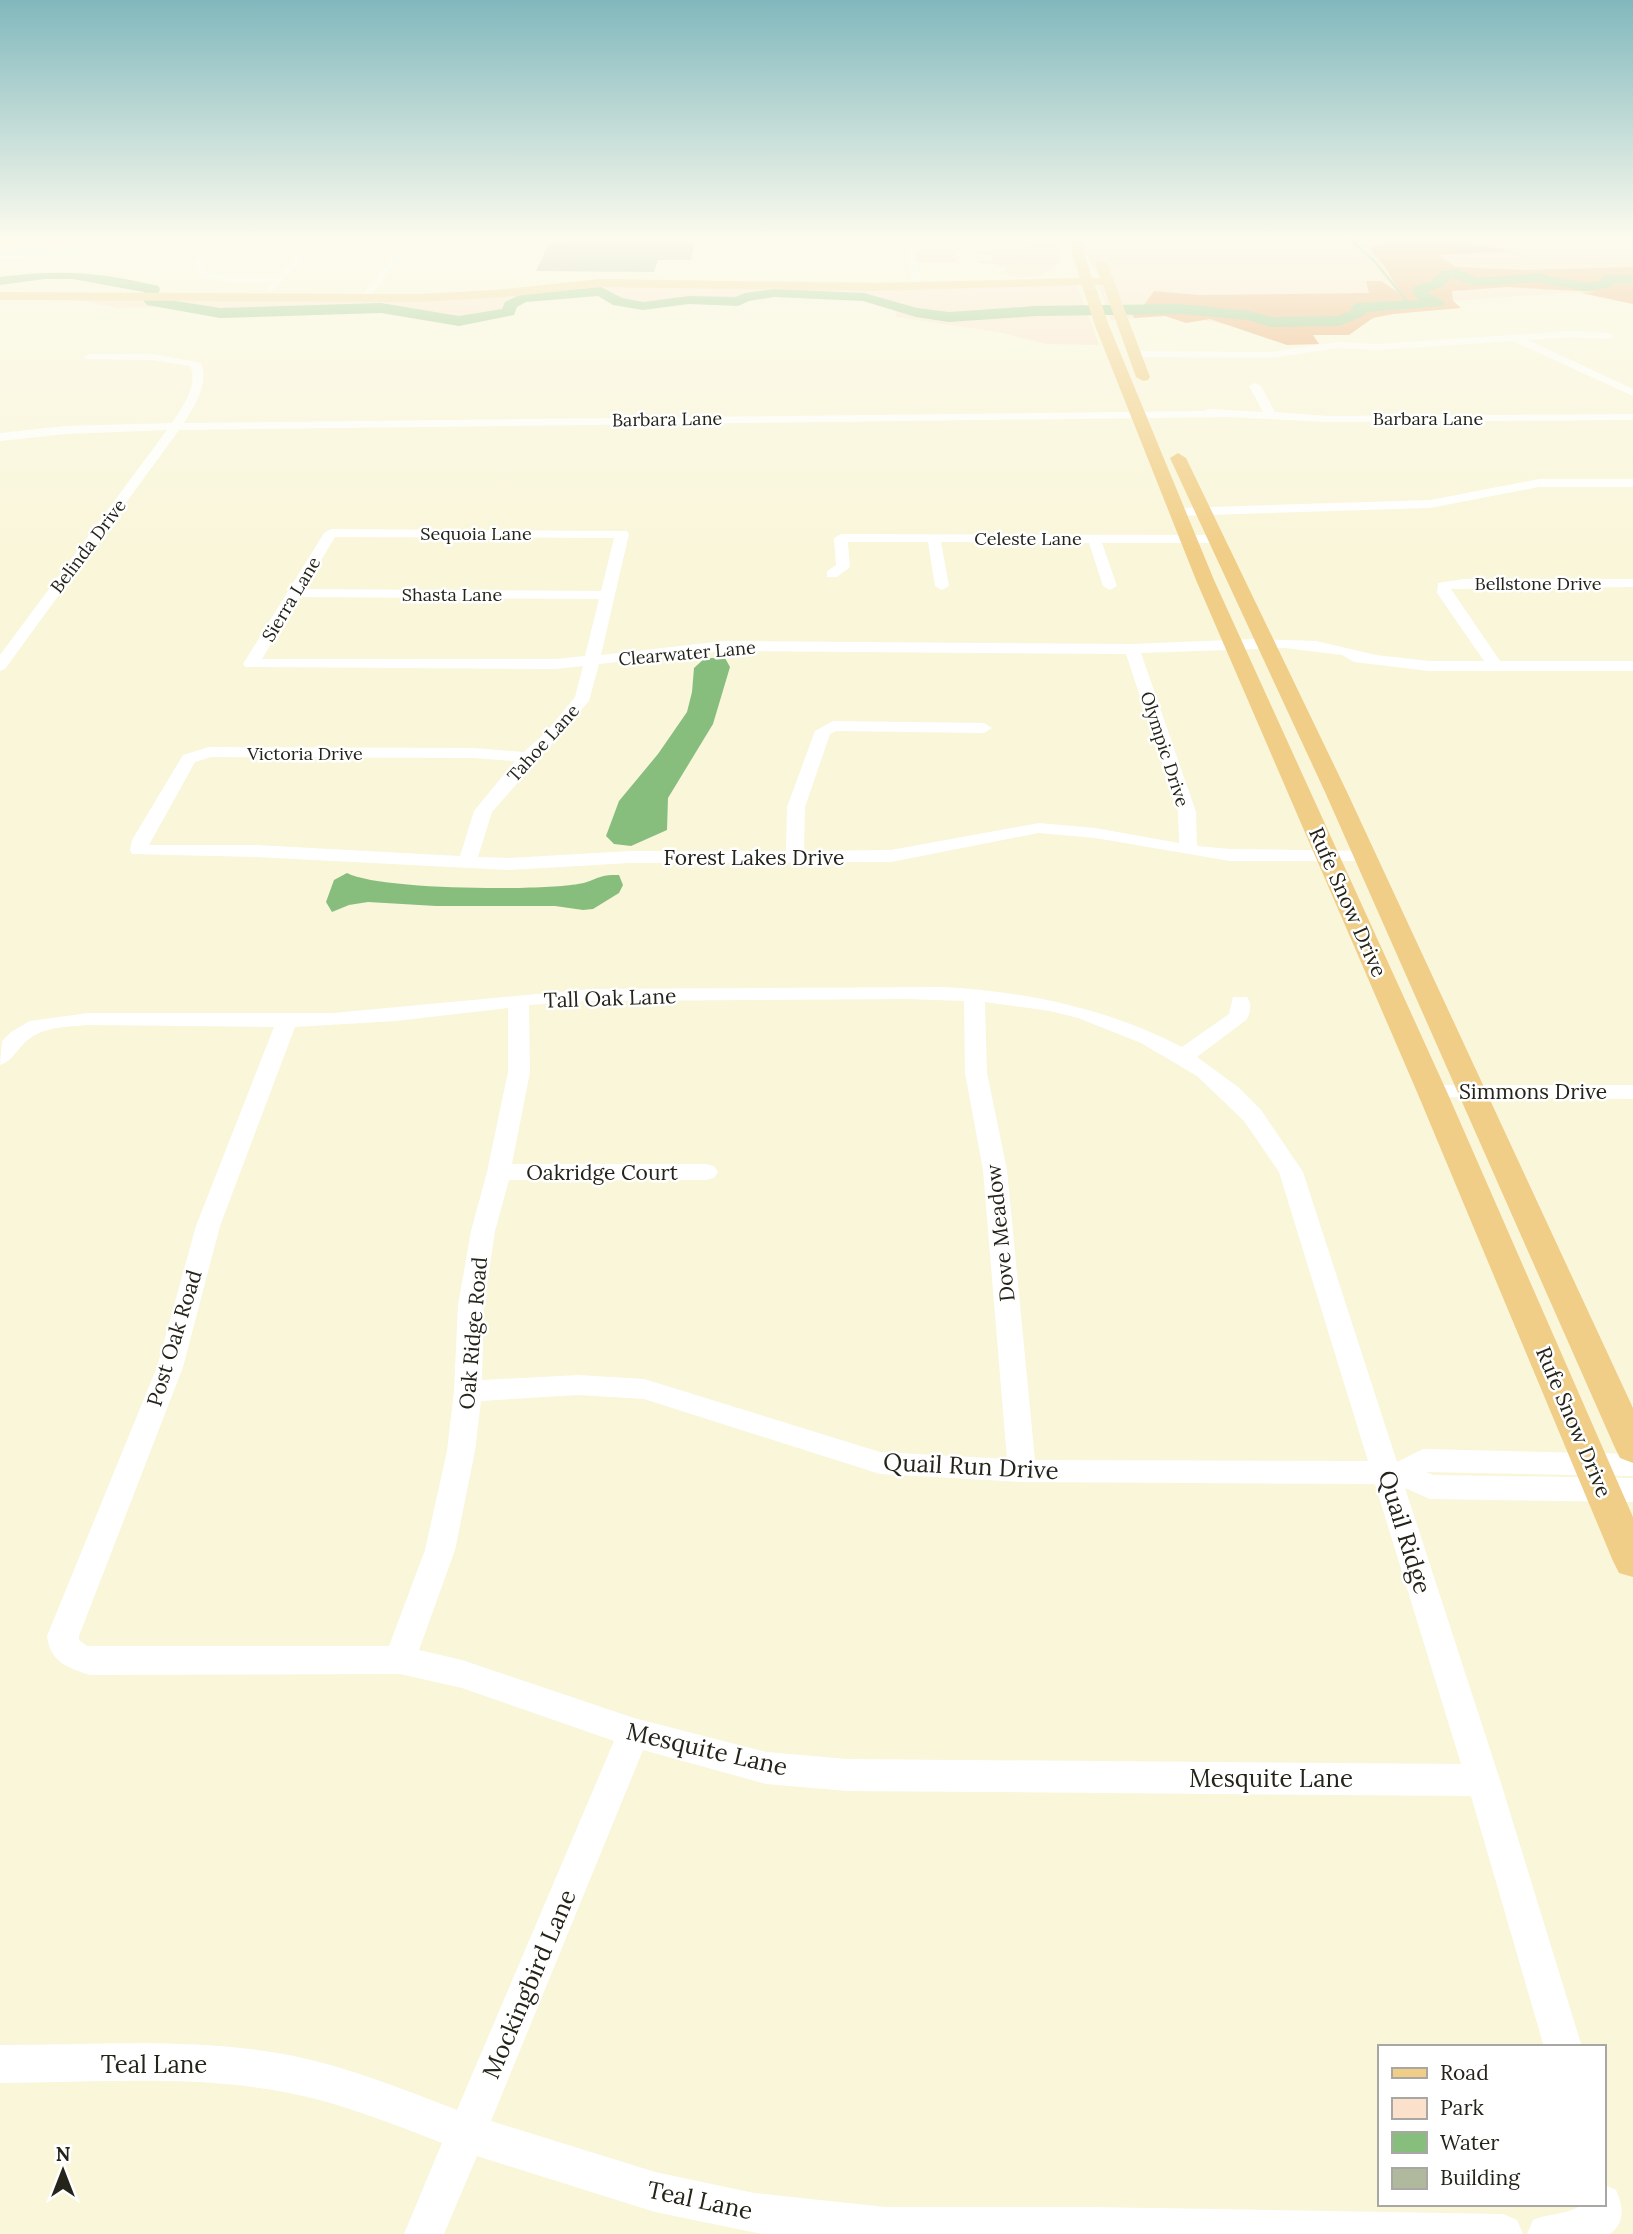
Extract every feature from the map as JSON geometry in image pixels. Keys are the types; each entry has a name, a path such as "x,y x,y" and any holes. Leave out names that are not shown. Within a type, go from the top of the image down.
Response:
{"main road":[{"name":"Rufe Snow Drive","path":"1124,343 1148,413 1189,508 1215,539 1327,856 1432,1092 1620,1473"},
{"name":"Rufe Snow Drive","path":"1130,343 1136,354 1148,413"},
{"name":"Rufe Snow Drive","path":"1189,508 1188,539 1252,649 1364,855 1471,1091 1620,1473 1633,1561"}],"street":[{"path":"1136,354 1270,355 1338,345 1419,343"},
{"path":"1526,343 1633,393"},
{"name":"Belinda Drive","path":"0,666 176,426 194,395 199,372 197,365 172,359 89,357"},
{"path":"1255,386 1269,409 1269,415"},
{"name":"Barbara Lane","path":"0,437 65,430 176,426 1148,413 1327,419 1633,417"},
{"path":"1189,508 1430,504 1539,483 1623,487"},
{"name":"Sequoia Lane","path":"331,533 622,534"},
{"name":"Sierra Lane","path":"251,664 331,533"},
{"name":"Tahoe Lane","path":"467,863 484,811 528,757 553,735 583,698 622,534"},
{"name":"Celeste Lane","path":"832,574 843,567 841,538 1215,539"},
{"path":"934,538 942,586"},
{"path":"1094,538 1110,586"},
{"name":"Bellstone Drive","path":"1495,666 1444,593 1443,586 1633,583"},
{"name":"Shasta Lane","path":"294,593 609,595"},
{"name":"Clearwater Lane","path":"251,664 556,664 724,646 1252,649"},
{"name":"Olympic Drive","path":"1132,649 1187,812 1188,850"},
{"path":"1252,649 1300,657 1370,658 1422,666 1633,666"},
{"path":"795,856 796,807 823,731 834,726 984,728"},
{"name":"Victoria Drive","path":"139,850 141,841 189,759 209,752 473,753 528,757"},
{"name":"Forest Lakes Drive","path":"139,850 266,851 467,863 569,863 630,857 891,856 1039,828 1096,833 1188,850 1261,857 1364,855"},
{"name":"Tall Oak Lane","path":"27,1029 55,1022 88,1019 287,1021 370,1017 601,995 974,996 1023,1000 1083,1013 1127,1029 1184,1056"},
{"name":"Dove Meadow","path":"974,996 976,1073 995,1170 1021,1471"},
{"name":"Oak Ridge Road","path":"400,1660 439,1550 461,1451 468,1391 471,1304 483,1231 499,1172 519,1072 518,1001"},
{"path":"1184,1056 1239,1016 1240,1001"},
{"name":"Post Oak Road","path":"70,1652 64,1647 63,1636 170,1367 208,1226 287,1021"},
{"path":"0,1058 14,1038 27,1029"},
{"name":"Quail Ridge","path":"1184,1056 1232,1093 1262,1125 1291,1172 1394,1473 1562,2045"},
{"name":"Simmons Drive","path":"1432,1092 1633,1091"},
{"name":"Oakridge Court","path":"499,1172 706,1172"},
{"name":"Quail Run Drive","path":"468,1391 617,1385 644,1389 880,1463 1021,1471 1394,1473 1430,1487 1620,1473"},
{"name":"Mesquite Lane","path":"70,1652 90,1661 400,1660 462,1674 634,1733 766,1768 848,1775 1483,1780"},
{"name":"Mockingbird Lane","path":"424,2234 634,1733"},
{"name":"Teal Lane","path":"0,2064 206,2063 278,2072 383,2101 467,2133 655,2193 754,2213 885,2230 1094,2227 1503,2234"},
{"path":"1547,2234 1582,2230 1602,2210"}],"green space":[{"path":"1043,343 1099,345 1046,344"}],"shaded area":[{"path":"1282,343 1319,344 1287,345"}],"water":[{"path":"705,658 725,658 730,667 713,724 668,798 667,830 631,846 614,844 606,836 619,801 658,754 687,712 694,668"},
{"path":"347,873 391,883 460,888 558,886 619,875 623,885 619,893 593,909 583,910 555,906 436,906 368,902 349,905 332,912 326,902 334,880"}]}
